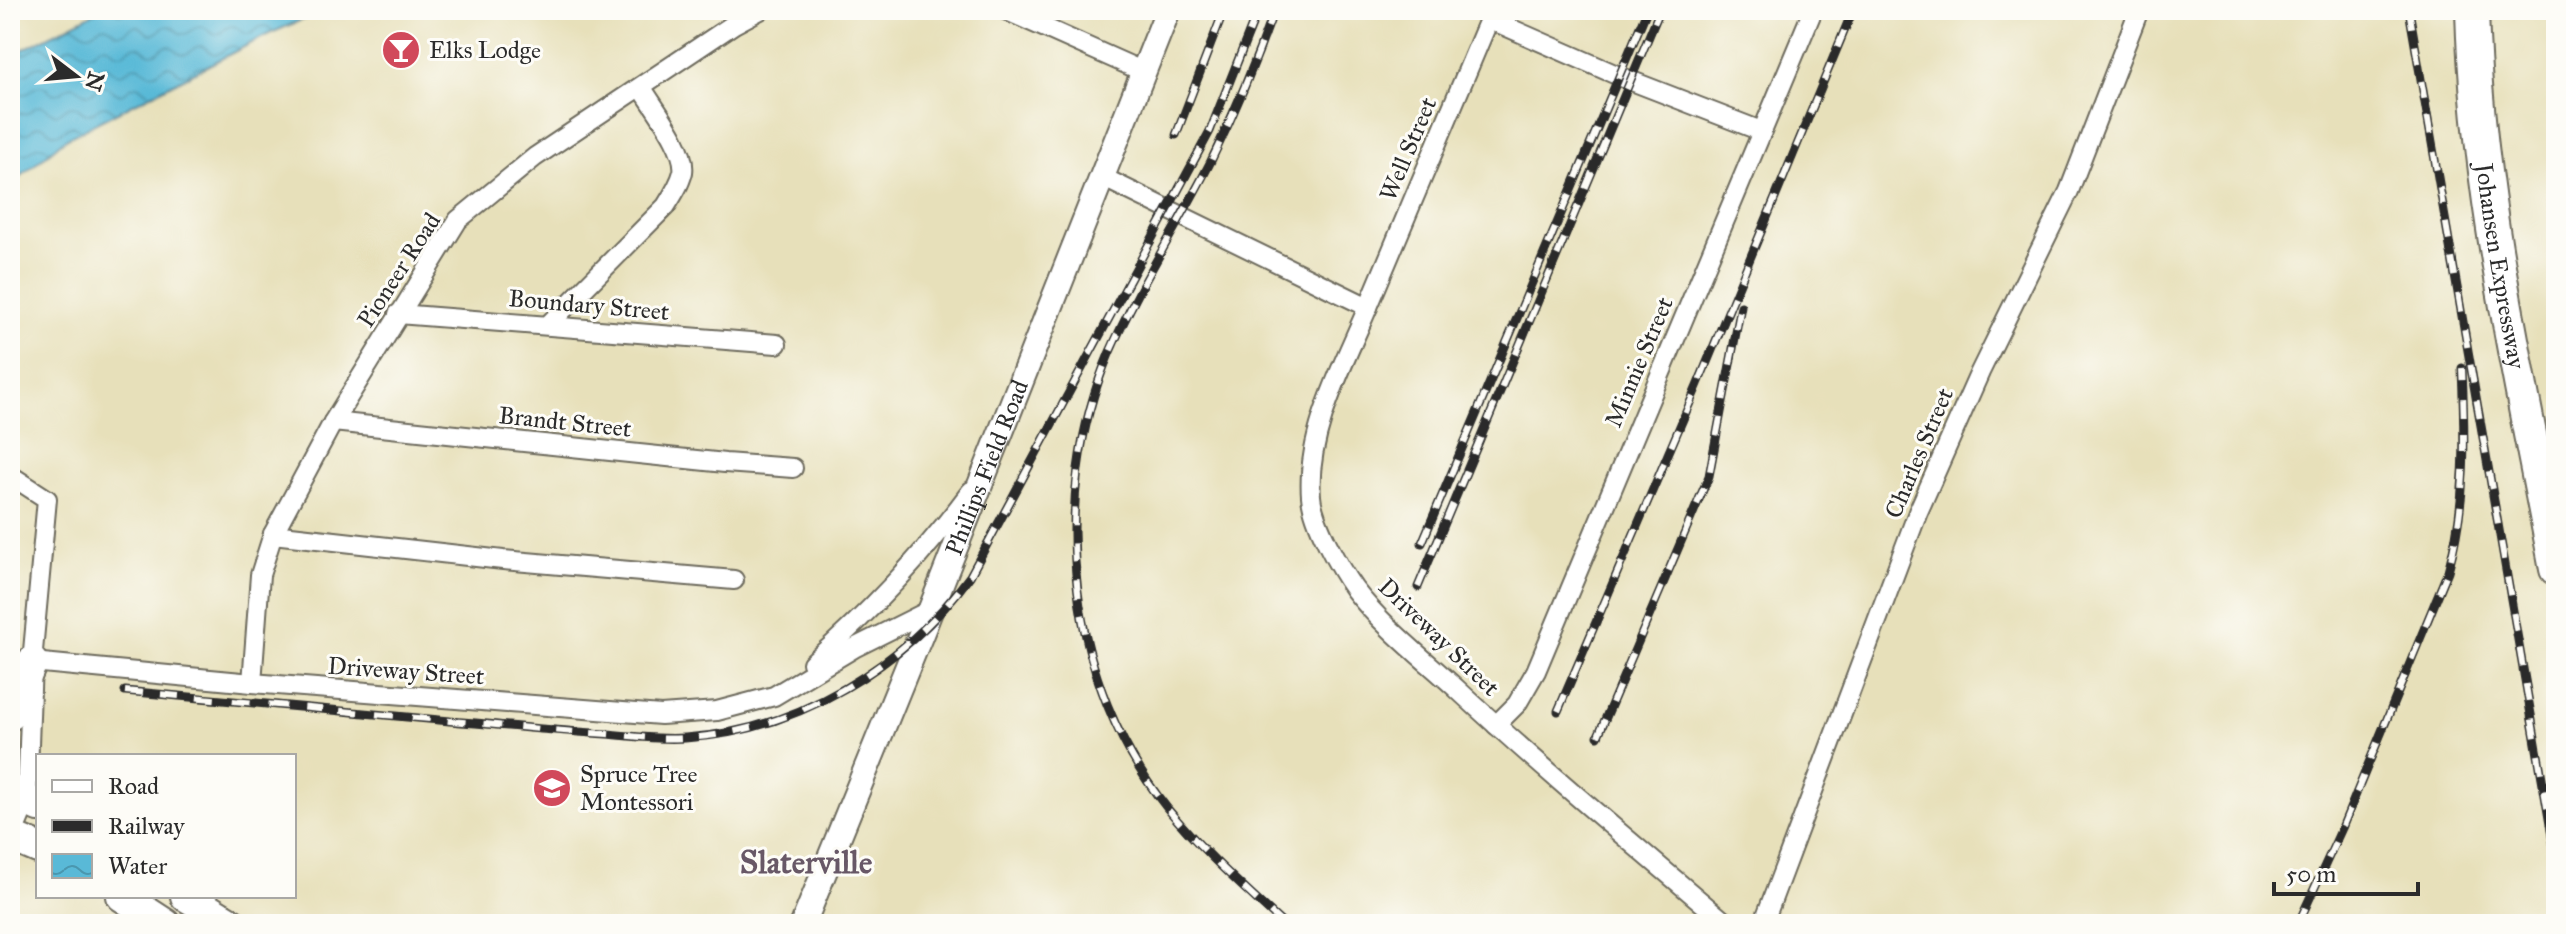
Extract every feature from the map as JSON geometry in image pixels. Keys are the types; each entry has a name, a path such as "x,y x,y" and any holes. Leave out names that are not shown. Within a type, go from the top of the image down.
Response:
{"highway":[{"name":"Johansen Expressway","path":"2472,10 2481,152 2556,569"}],"main road":[{"path":"10,715 32,662"},
{"path":"125,898 165,924"},
{"path":"189,898 232,924"}],"street":[{"name":"Pioneer Road","path":"252,683 260,575 273,534 333,422 458,220 535,157 734,24 760,10"},
{"path":"1005,10 1144,72"},
{"name":"Phillips Field Road","path":"803,924 1168,10"},
{"name":"Minnie Street","path":"1496,725 1517,704 1536,671 1813,10"},
{"name":"Charles Street","path":"1763,924 1918,512 1980,372 2069,191 2139,10"},
{"path":"1491,15 1619,76 1761,131"},
{"name":"Well Street","path":"1368,307 1491,15"},
{"path":"548,325 666,206 678,187 683,169 681,152 642,88"},
{"path":"1100,176 1368,307"},
{"name":"Driveway Street","path":"1368,307 1330,396 1313,454 1310,498 1327,543 1354,589 1387,625 1496,725 1727,924"},
{"name":"Boundary Street","path":"398,314 777,344"},
{"name":"Brandt Street","path":"333,422 793,468"},
{"path":"10,475 47,499 32,662 25,799 17,840"},
{"name":"Driveway Street","path":"774,696 840,639 944,528 982,475"},
{"path":"273,534 503,560 734,580"},
{"name":"Driveway Street","path":"32,662 252,683 661,715 717,711 774,696 854,648 930,610"}],"water":[{"path":"100,10 325,10 269,34 65,139 18,179 10,182 10,56"}],"railway":[{"path":"1176,135 1224,10"},
{"path":"125,691 548,730 675,738 727,733 768,723 807,708 845,688 881,665 914,638 970,576 1210,131 1258,10"},
{"path":"1274,10 1220,143 1109,354 1090,410 1078,469 1074,529 1078,589 1089,648 1107,705 1134,759 1180,824 1283,924"},
{"path":"1422,543 1647,10"},
{"path":"1418,587 1660,10"},
{"path":"1558,711 1853,10"},
{"path":"2409,10 2556,859"},
{"path":"1598,736 1709,476 1741,306"},
{"path":"2298,924 2342,828 2448,571 2462,495 2462,368"}],"place":[{"name":"Elks Lodge","path":"401,50"},
{"name":"Spruce Tree Montessori","path":"552,788"}],"district":[{"name":"Slaterville","path":"806,862"}]}
